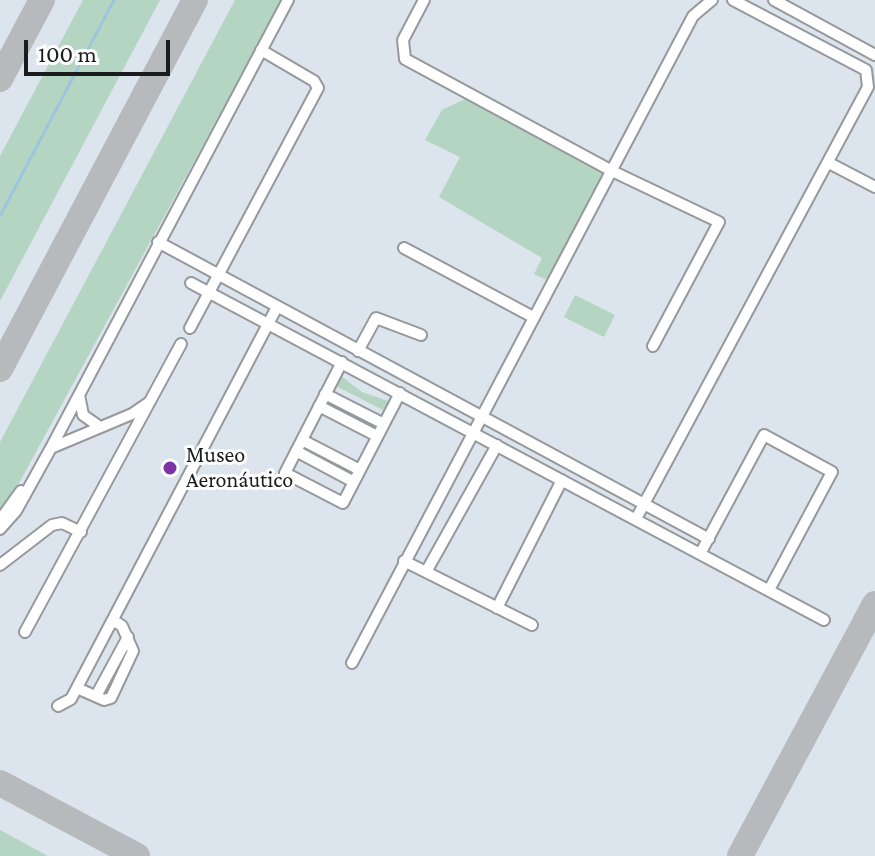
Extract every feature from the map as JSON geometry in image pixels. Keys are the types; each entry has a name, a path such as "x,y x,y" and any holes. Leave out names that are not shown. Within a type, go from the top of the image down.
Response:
{"street":[{"path":"0,529 16,511 52,446 288,0"},
{"path":"424,0 403,40 405,59 612,171 719,222 653,346"},
{"path":"352,663 471,431 693,16 712,0"},
{"path":"637,517 868,87 866,70 733,0"},
{"path":"774,0 875,55"},
{"path":"190,328 318,88 314,81 261,50"},
{"path":"829,163 875,187"},
{"path":"158,242 709,539"},
{"path":"404,248 533,317"},
{"path":"191,283 637,517 824,620"},
{"path":"58,706 69,702 77,688 277,307"},
{"path":"358,351 376,318 421,335"},
{"path":"25,632 181,344"},
{"path":"342,362 285,473 343,503 400,393"},
{"path":"79,394 83,415 100,427"},
{"path":"325,394 384,424"},
{"path":"0,520 52,446 115,421 153,399"},
{"path":"319,406 377,436"},
{"path":"115,421 129,440"},
{"path":"700,554 764,435 832,472 769,590"},
{"path":"302,440 360,470"},
{"path":"426,572 497,445"},
{"path":"296,451 354,482"},
{"path":"497,608 562,480"},
{"path":"0,565 52,525 62,523 81,532"},
{"path":"404,561 532,625"},
{"path":"77,688 96,696 128,637 122,626 113,620"}],"shaded area":[{"path":"0,0 875,0 875,856 0,856"}],"green space":[{"path":"83,0 160,0 0,301 0,156"},
{"path":"235,0 282,0 0,518 0,442"},
{"path":"465,99 604,173 549,281 534,274 542,258 439,197 460,157 425,140 442,110"},
{"path":"575,295 615,315 604,337 564,317"},
{"path":"341,376 362,392 388,401 383,410 336,386"},
{"path":"0,830 48,856 0,856"}],"waterway":[{"path":"0,216 114,0"}],"taxiway":[{"path":"0,79 42,0"},
{"path":"0,369 195,0"},
{"path":"740,856 875,604"},
{"path":"0,783 137,856"}],"place":[{"name":"Museo Aeronáutico","path":"170,468"}]}
